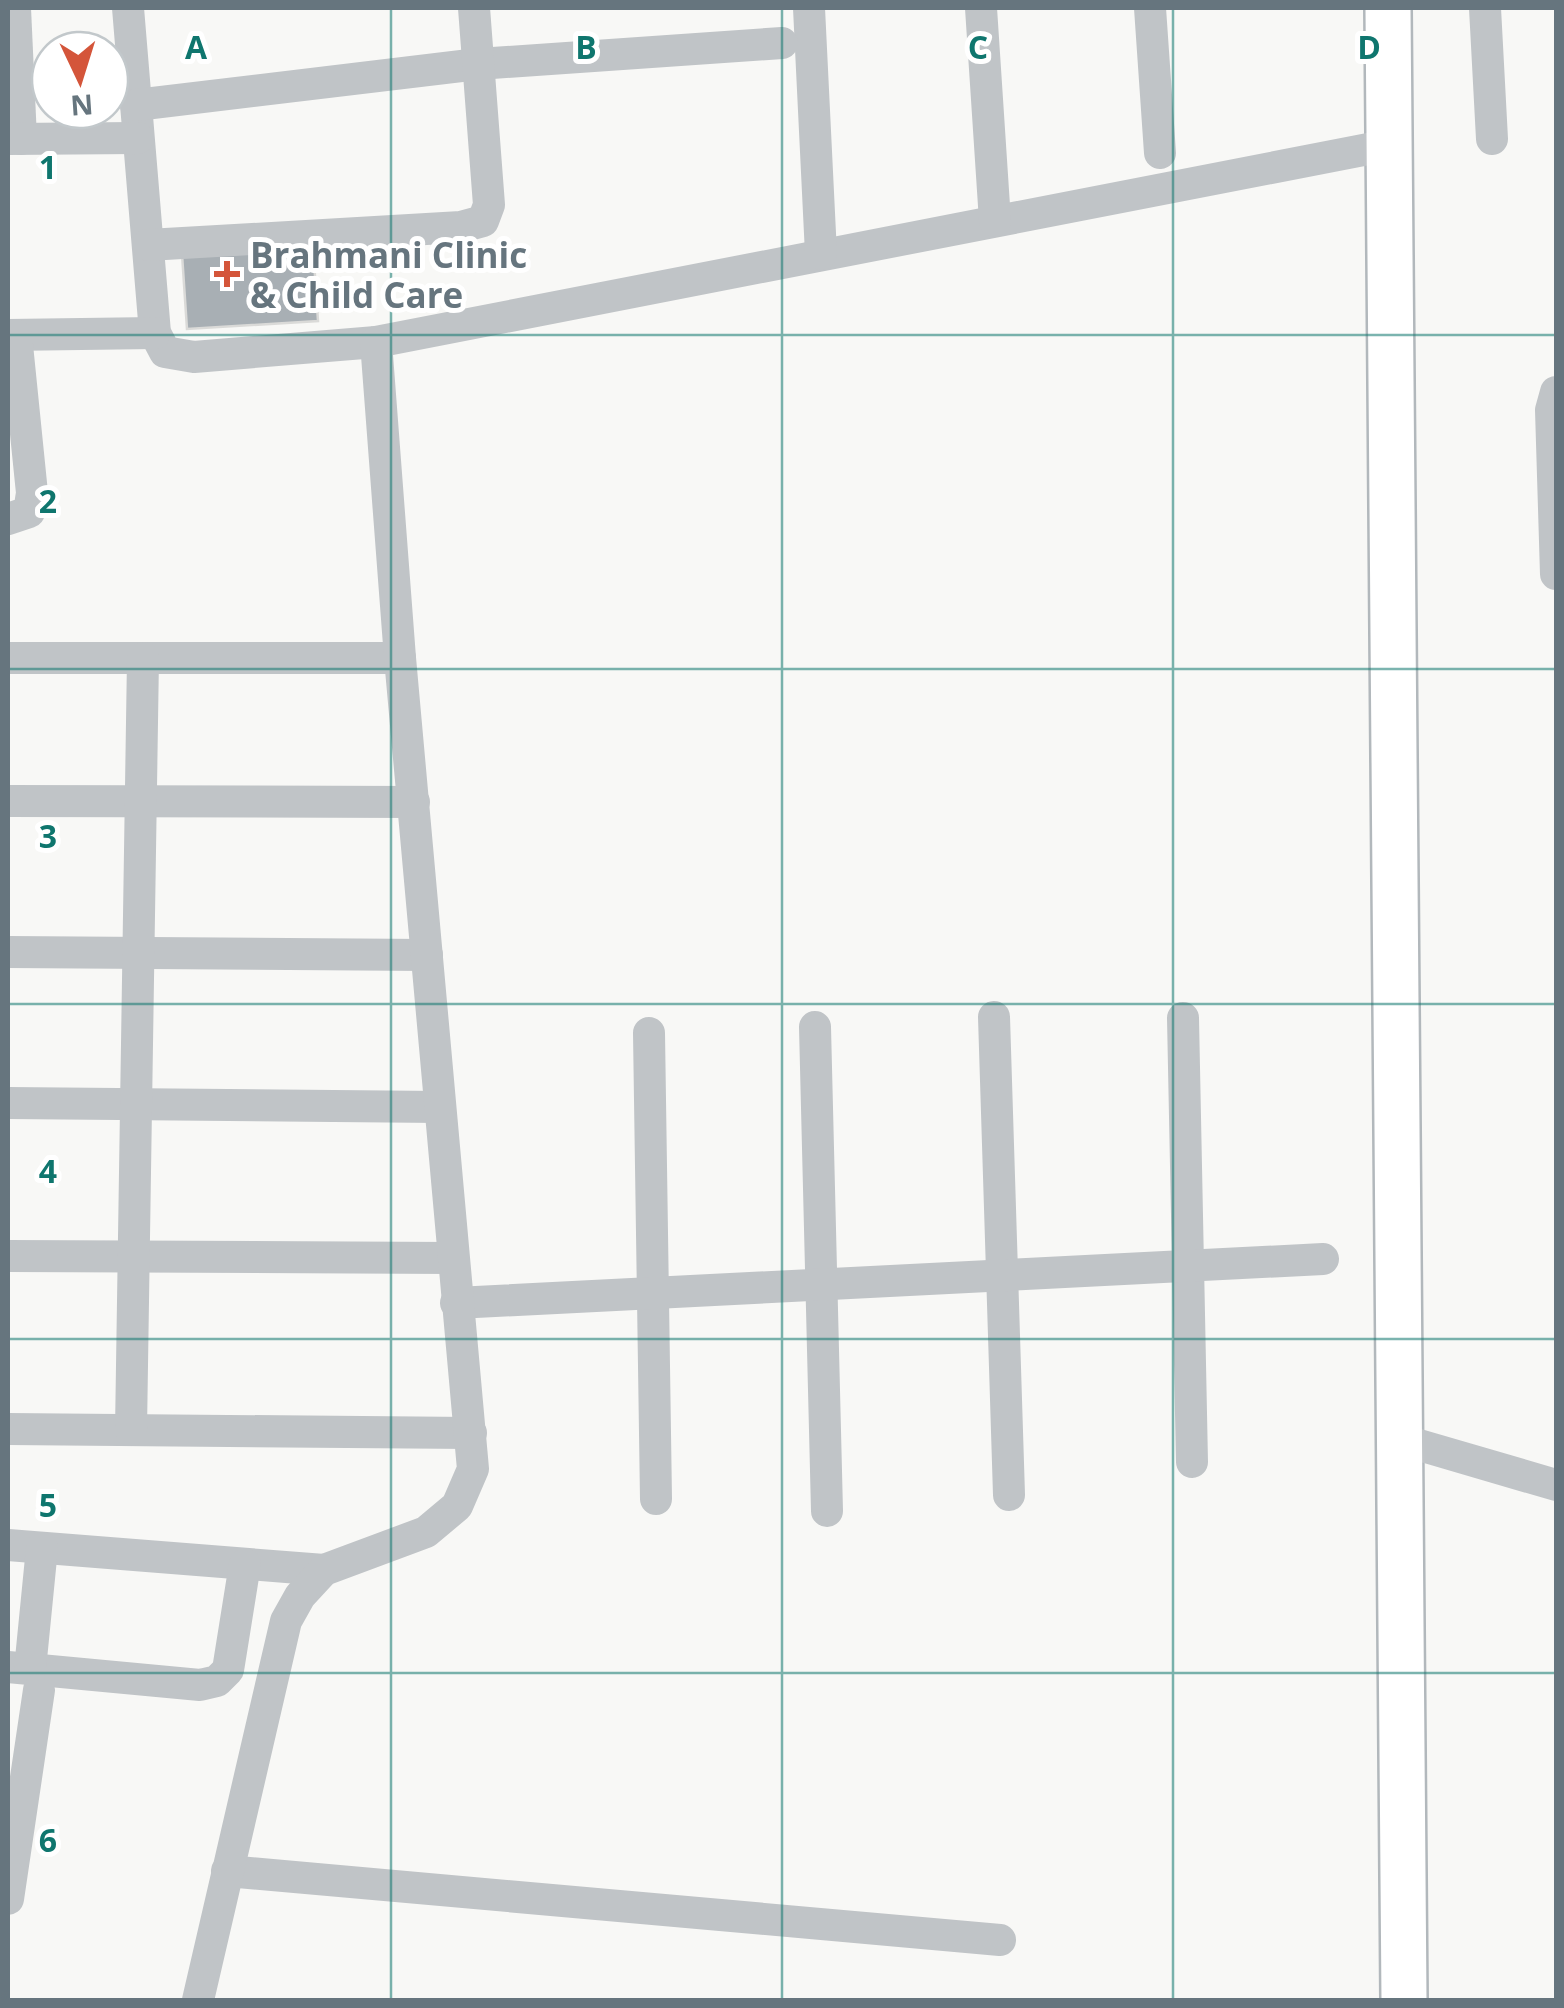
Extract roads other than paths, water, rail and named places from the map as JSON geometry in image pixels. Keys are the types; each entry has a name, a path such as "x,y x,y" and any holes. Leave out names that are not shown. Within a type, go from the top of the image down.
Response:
{"street":[{"path":"16,8 14,139 138,138"},
{"path":"128,8 155,333 166,352 194,358 376,342 1389,145"},
{"path":"148,246 461,227 483,221 490,205 474,8"},
{"path":"809,8 821,254"},
{"path":"981,8 995,220"},
{"path":"1150,8 1160,152"},
{"path":"1388,8 1404,2000"},
{"path":"1485,8 1492,139"},
{"path":"136,105 478,64 782,43"},
{"path":"8,519 29,512 32,492 12,335 155,333"},
{"path":"8,1545 324,1570 426,1532 457,1506 472,1469 376,342"},
{"path":"1556,392 1551,410 1556,574"},
{"path":"8,658 400,658"},
{"path":"131,1430 143,658"},
{"path":"8,801 414,802"},
{"path":"8,952 427,955"},
{"path":"994,1017 1009,1495"},
{"path":"1183,1018 1192,1462"},
{"path":"815,1027 827,1511"},
{"path":"649,1033 656,1500"},
{"path":"8,1103 440,1107"},
{"path":"8,1256 452,1258"},
{"path":"456,1304 1323,1259"},
{"path":"8,1428 470,1433"},
{"path":"1402,1440 1556,1485"},
{"path":"8,1898 25,1675 42,1548"},
{"path":"25,1675 200,1686 218,1681 228,1670 245,1564"},
{"path":"198,2000 286,1621 300,1596 324,1570"},
{"path":"227,1872 1000,1940"}],"place":[{"name":"Brahmani Clinic & Child Care","path":"227,274"}]}
